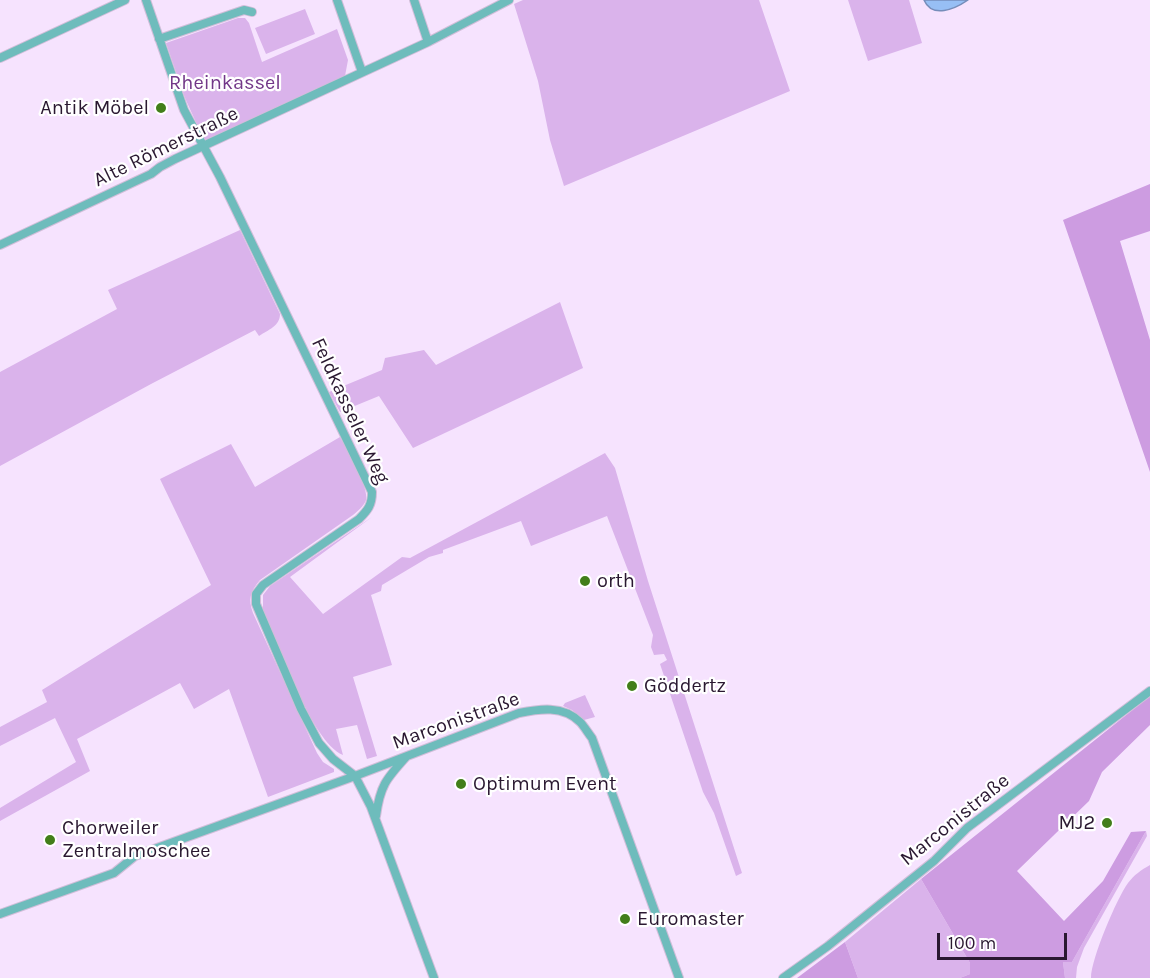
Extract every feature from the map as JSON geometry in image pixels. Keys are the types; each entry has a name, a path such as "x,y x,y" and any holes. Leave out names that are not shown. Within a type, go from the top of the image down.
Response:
{"street":[{"path":"0,58 125,0"},
{"name":"Feldkasseler Weg","path":"146,0 184,110 228,192 372,492 372,503 359,519 263,585 256,594 256,604 301,709 319,743 333,759 355,776 376,819 434,978"},
{"path":"337,0 362,72"},
{"path":"414,0 428,42"},
{"name":"Alte Römerstraße","path":"0,245 151,174 160,167 204,146 428,42 509,0"},
{"path":"159,39 244,10 252,12"},
{"name":"Marconistraße","path":"783,978 828,946 934,861 967,828 1150,691"},
{"name":"Marconistraße","path":"0,914 114,873 135,856 519,714 543,708 563,712 580,721 592,738 679,978"},
{"path":"376,819 384,783 407,755"}],"green space":[{"path":"523,0 759,0 790,91 564,186 550,140 538,81 514,4"},
{"path":"848,0 909,0 922,43 868,61"},
{"path":"305,9 315,34 266,54 255,28"},
{"name":"Rheinkassel","path":"238,18 245,18 249,23 262,62 337,29 348,60 345,76 207,141 203,138 185,98 166,43"},
{"path":"240,230 280,314 276,325 259,336 255,330 0,466 0,372 117,309 108,290"},
{"path":"560,302 583,368 413,448 379,396 340,412 329,392 382,370 385,358 424,350 436,365"},
{"path":"340,437 361,477 366,494 365,502 353,515 260,580 250,600 253,613 317,753 323,762 334,769 334,772 268,797 229,689 194,709 180,683 77,739 90,771 0,821 0,808 76,762 55,718 0,746 0,727 47,702 42,690 211,585 160,479 231,444 255,487"},
{"path":"605,453 615,468 648,581 742,873 736,876 714,813 703,792 660,664 667,660 664,654 654,655 651,647 653,635 607,516 531,546 521,521 443,550 443,553 429,557 382,585 381,591 371,595 392,665 353,677 377,756 367,759 357,725 336,729 343,755 331,746 319,731 297,691 263,612 263,595 270,586 372,517 290,577 323,614 402,557 410,558"},
{"path":"585,695 595,717 584,720 563,706"},
{"path":"1146,831 1147,836 1084,948 1077,967 1076,978 1065,978 1063,962 1072,962"},
{"path":"1150,865 1150,978 1091,978 1100,944 1123,891 1133,878"},
{"path":"921,879 970,963 970,974 960,978 858,978 845,942"}],"shaded area":[{"path":"1150,184 1150,231 1120,241 1150,340 1150,472 1063,220"},
{"path":"1150,696 1150,725 1102,772 1089,801 1017,871 1064,921 1103,881 1131,832 1146,831 1072,962 1063,962 1065,978 960,978 970,974 970,963 921,879"},
{"path":"845,942 858,978 797,978"}],"water":[{"path":"924,0 968,0 950,9 938,11 928,6"}],"place":[{"name":"Antik Möbel","path":"161,108"},
{"name":"orth","path":"585,581"},
{"name":"Göddertz","path":"632,686"},
{"name":"Optimum Event","path":"461,784"},
{"name":"MJ2","path":"1107,823"},
{"name":"Chorweiler Zentralmoschee","path":"50,840"},
{"name":"Euromaster","path":"625,919"}]}
